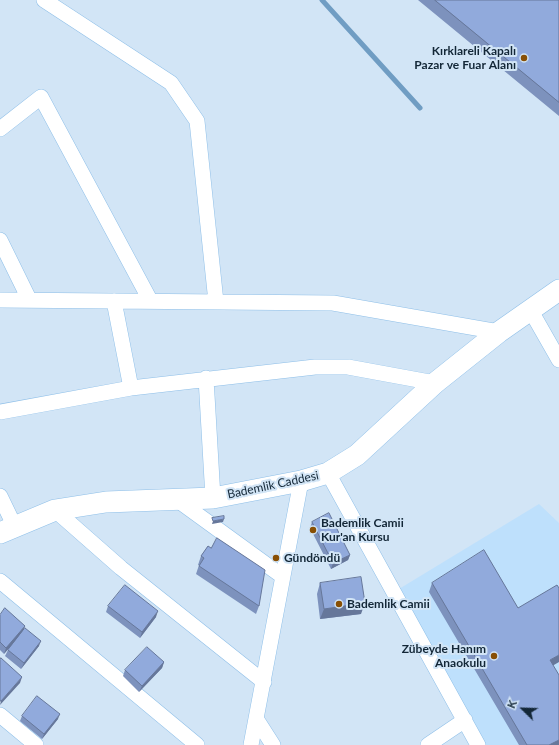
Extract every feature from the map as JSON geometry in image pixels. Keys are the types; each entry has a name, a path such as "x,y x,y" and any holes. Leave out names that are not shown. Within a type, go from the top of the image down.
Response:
{"street":[{"path":"44,0 171,83 197,121 216,302"},
{"path":"0,128 40,97 150,300"},
{"path":"0,240 30,299"},
{"name":"Bademlik Caddesi","path":"7,529 55,510 106,502 213,498 301,481 328,473 358,455 435,383 499,332 559,290"},
{"path":"0,300 150,300 333,303 499,332"},
{"path":"114,301 131,388"},
{"path":"531,311 559,360"},
{"path":"0,412 131,388 206,378 315,367 348,367 435,383"},
{"path":"206,378 213,498"},
{"path":"328,473 478,745"},
{"path":"251,745 257,720 282,576 301,481"},
{"path":"0,496 7,529"},
{"path":"176,499 282,576"},
{"path":"55,510 121,568 264,682"},
{"path":"0,580 197,745"},
{"path":"0,715 36,745"},
{"path":"257,720 273,745"},
{"path":"428,745 465,720"}],"shaded area":[{"name":"Zübeyde Hanım Anaokulu","path":"539,504 559,523 559,745 478,745 394,592"}],"building":[{"name":"Kırklareli Kapalı Pazar ve Fuar Alanı","path":"435,0 559,0 559,102"},
{"path":"329,513 350,555 333,563 312,522"},
{"path":"224,516 224,519 213,521 212,518"},
{"path":"217,538 265,570 259,606 199,566 204,558 201,556 208,546 211,548"},
{"name":"Zübeyde Hanım Anaokulu","path":"484,550 518,608 557,585 559,588 559,655 550,660 559,675 559,740 549,745 527,745 432,583"},
{"path":"361,577 365,603 324,609 320,583"},
{"path":"125,585 158,611 142,632 108,606"},
{"path":"5,608 25,626 6,648 0,642 0,615"},
{"path":"25,628 41,641 24,663 8,650"},
{"path":"147,647 164,662 142,686 125,670"},
{"path":"1,658 22,677 0,701 0,660"},
{"path":"37,696 60,714 44,734 22,716"}],"waterway":[{"path":"322,0 420,108"}],"place":[{"name":"Kırklareli Kapalı Pazar ve Fuar Alanı","path":"524,58"},
{"name":"Bademlik Camii Kur'an Kursu","path":"313,530"},
{"name":"Gündöndü","path":"276,558"},
{"name":"Bademlik Camii","path":"339,604"},
{"name":"Zübeyde Hanım Anaokulu","path":"494,656"}]}
